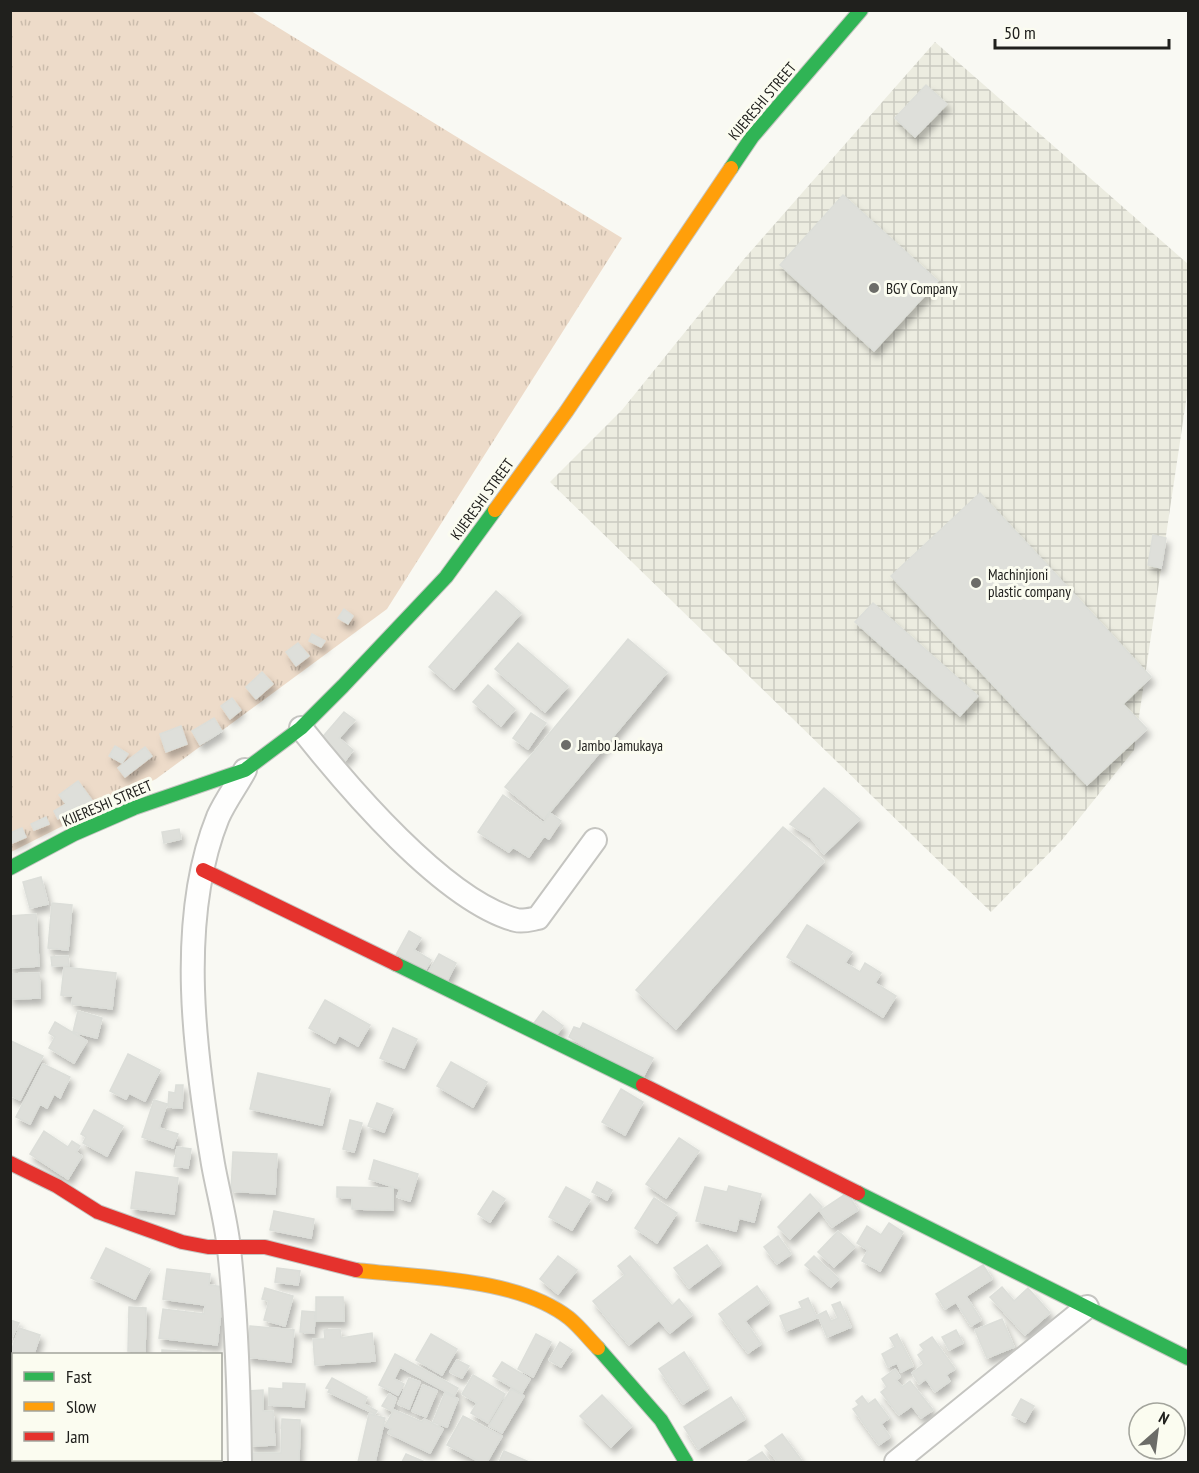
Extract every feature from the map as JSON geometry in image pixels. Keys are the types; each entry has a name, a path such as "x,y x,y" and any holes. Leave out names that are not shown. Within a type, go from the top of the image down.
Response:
{"street":[{"name":"KIJERESHI STREET","path":"10,868 74,834 134,808 245,770 301,728 446,577 566,412 752,137 861,10"},
{"path":"301,728 374,813 412,851 450,884 492,911 518,921 538,918 595,840"},
{"path":"240,1462 236,1330 229,1247 211,1152 197,1049 192,976 194,934 203,870 218,817 245,770"},
{"path":"203,870 579,1053 1188,1358"},
{"path":"10,1163 57,1186 98,1212 182,1242 208,1247 265,1247 348,1269 490,1286 535,1300 568,1318 603,1353 661,1420 686,1462"},
{"path":"896,1462 1087,1307"}],"shaded area":[{"path":"935,42 1188,264 1188,388 1134,750 1062,840 991,912 550,482 622,410 744,259"}],"green space":[{"path":"11,11 251,11 622,238 387,609 156,779 11,852"}],"building":[{"path":"926,85 947,104 915,137 895,118"},
{"path":"843,195 938,281 874,351 780,265"},
{"path":"980,493 1151,677 1123,704 1147,729 1087,785 891,576"},
{"path":"1153,535 1166,538 1161,568 1148,565"},
{"path":"496,591 521,613 454,689 429,667"},
{"path":"873,603 978,696 960,716 855,622"},
{"path":"344,609 353,616 348,624 338,618"},
{"path":"312,634 325,641 321,647 309,641"},
{"path":"628,639 667,672 544,819 505,787"},
{"path":"298,643 309,656 296,666 286,652"},
{"path":"518,643 568,686 545,712 495,669"},
{"path":"262,672 273,684 256,699 246,687"},
{"path":"488,685 515,709 501,726 473,702"},
{"path":"232,698 241,710 230,719 221,706"},
{"path":"344,712 355,720 339,738 353,750 345,761 320,740"},
{"path":"531,713 546,723 528,749 513,738"},
{"path":"214,718 222,731 200,745 192,731"},
{"path":"181,726 187,744 166,752 160,734"},
{"path":"115,746 128,754 122,763 109,756"},
{"path":"145,747 152,756 125,777 118,768"},
{"path":"78,781 94,803 76,817 71,810 58,819 54,811 66,804 59,795"},
{"path":"824,788 860,819 824,854 811,838 790,824"},
{"path":"503,795 544,823 550,813 561,821 549,839 544,836 529,857 513,847 509,852 478,832"},
{"path":"46,817 49,824 34,830 31,824"},
{"path":"783,827 824,861 676,1029 636,990"},
{"path":"22,828 26,837 10,844 10,833"},
{"path":"179,829 181,839 164,843 162,832"},
{"path":"41,877 48,904 30,908 23,882"},
{"path":"52,903 72,905 68,950 48,948"},
{"path":"36,914 39,966 10,968 10,916"},
{"path":"807,925 852,952 845,963 860,972 865,963 881,973 875,983 896,996 883,1017 787,957"},
{"path":"409,931 421,938 414,950 431,960 425,971 396,955"},
{"path":"439,954 456,963 446,983 428,973"},
{"path":"68,956 69,965 52,966 51,957"},
{"path":"64,967 116,973 112,1009 72,1004 73,996 61,995"},
{"path":"39,973 40,998 10,999 10,974"},
{"path":"325,1000 370,1025 358,1046 339,1035 335,1043 309,1028"},
{"path":"78,1011 102,1018 97,1038 73,1032"},
{"path":"543,1011 563,1026 554,1038 534,1023"},
{"path":"55,1022 87,1041 74,1063 49,1048 55,1037 49,1033"},
{"path":"583,1023 653,1058 642,1079 569,1037 574,1027 580,1029"},
{"path":"393,1028 417,1039 404,1068 380,1058"},
{"path":"11,1041 43,1056 20,1100 10,1095"},
{"path":"128,1054 160,1070 145,1101 129,1093 126,1099 110,1091"},
{"path":"451,1062 487,1082 473,1107 437,1086"},
{"path":"43,1064 70,1077 60,1098 54,1094 47,1108 40,1104 30,1124 16,1117"},
{"path":"258,1073 330,1089 322,1125 250,1109"},
{"path":"176,1085 183,1085 182,1108 168,1107 169,1092 175,1093"},
{"path":"621,1089 643,1102 625,1135 602,1122"},
{"path":"154,1100 167,1104 159,1128 178,1134 173,1148 142,1137"},
{"path":"377,1103 393,1109 384,1132 368,1126"},
{"path":"94,1110 123,1126 107,1156 83,1143 86,1137 81,1134"},
{"path":"350,1120 362,1123 354,1152 343,1149"},
{"path":"44,1131 68,1147 72,1141 80,1146 76,1152 82,1156 68,1179 30,1154"},
{"path":"679,1138 699,1151 666,1198 646,1184"},
{"path":"177,1147 191,1149 188,1168 174,1166"},
{"path":"233,1152 277,1154 275,1194 231,1191"},
{"path":"374,1160 418,1174 410,1201 397,1197 400,1189 369,1179"},
{"path":"136,1172 178,1178 174,1214 131,1208"},
{"path":"597,1182 612,1190 607,1200 592,1192"},
{"path":"729,1186 761,1194 754,1222 739,1218 736,1231 696,1221 705,1187 727,1192"},
{"path":"337,1187 393,1188 393,1210 352,1209 352,1198 337,1197"},
{"path":"566,1187 590,1200 572,1230 549,1217"},
{"path":"493,1191 505,1199 490,1222 478,1214"},
{"path":"847,1193 858,1210 832,1227 820,1211"},
{"path":"810,1194 822,1207 790,1239 778,1227"},
{"path":"654,1198 677,1213 657,1243 635,1228"},
{"path":"274,1211 314,1219 311,1238 270,1230"},
{"path":"889,1223 903,1232 880,1271 862,1261 868,1250 857,1243 867,1226 881,1235"},
{"path":"838,1231 855,1247 834,1267 818,1252"},
{"path":"778,1236 791,1254 777,1264 764,1247"},
{"path":"707,1245 721,1264 689,1288 674,1268"},
{"path":"106,1248 150,1269 135,1299 91,1278"},
{"path":"558,1256 577,1270 558,1294 540,1279"},
{"path":"630,1256 672,1306 679,1299 692,1315 670,1333 659,1320 629,1345 593,1301 625,1275 618,1266"},
{"path":"814,1256 839,1279 831,1287 805,1265"},
{"path":"983,1265 992,1279 966,1296 981,1320 971,1326 956,1302 945,1309 936,1294"},
{"path":"277,1268 300,1271 298,1285 275,1282"},
{"path":"167,1269 210,1274 209,1285 224,1287 217,1345 159,1338 163,1309 204,1314 205,1305 163,1299"},
{"path":"757,1286 769,1303 745,1321 761,1344 748,1353 719,1314"},
{"path":"1002,1287 1014,1301 1028,1288 1050,1313 1025,1335 990,1297"},
{"path":"265,1288 293,1296 285,1326 264,1320 269,1301 262,1299"},
{"path":"316,1297 343,1297 344,1321 316,1321"},
{"path":"808,1298 816,1316 826,1311 831,1321 838,1318 832,1305 840,1302 851,1327 827,1337 819,1317 786,1331 780,1316 802,1308 799,1302"},
{"path":"129,1307 146,1308 145,1352 128,1351"},
{"path":"302,1311 315,1312 314,1333 300,1332"},
{"path":"1002,1319 1014,1347 987,1358 975,1330"},
{"path":"10,1320 19,1323 10,1342"},
{"path":"250,1326 294,1330 291,1362 247,1357"},
{"path":"19,1328 40,1335 34,1353 12,1353 10,1355"},
{"path":"340,1329 341,1338 372,1333 375,1361 315,1365 313,1339 325,1339 324,1330"},
{"path":"956,1330 963,1343 949,1350 942,1337"},
{"path":"431,1334 457,1349 442,1375 416,1360"},
{"path":"536,1334 551,1342 533,1377 518,1369"},
{"path":"897,1334 913,1366 901,1372 897,1363 888,1367 882,1354 895,1347 890,1338"},
{"path":"932,1337 955,1369 946,1375 950,1381 935,1392 926,1379 919,1384 912,1373 924,1364 918,1355 924,1350 920,1345"},
{"path":"560,1342 572,1350 561,1367 549,1360"},
{"path":"162,1350 202,1352 202,1353 162,1353"},
{"path":"684,1352 708,1388 683,1404 659,1369"},
{"path":"395,1354 458,1388 454,1396 400,1367 394,1379 404,1384 398,1395 379,1385"},
{"path":"457,1360 469,1366 462,1378 450,1372"},
{"path":"502,1362 530,1379 522,1393 493,1376"},
{"path":"895,1369 900,1377 896,1380 902,1387 910,1381 933,1410 921,1418 912,1406 899,1415 881,1392 887,1387 882,1379"},
{"path":"473,1375 505,1394 488,1423 471,1413 477,1403 462,1394"},
{"path":"332,1378 367,1397 364,1404 377,1411 375,1414 328,1392 330,1389 326,1388"},
{"path":"409,1378 420,1382 409,1409 398,1404"},
{"path":"10,1382 12,1382 12,1412 10,1412"},
{"path":"283,1383 305,1384 304,1407 269,1405 269,1388 283,1389"},
{"path":"423,1385 437,1391 426,1417 412,1411"},
{"path":"511,1389 524,1396 502,1433 489,1426"},
{"path":"263,1390 263,1411 273,1411 275,1445 250,1446 248,1391"},
{"path":"445,1393 458,1399 447,1427 433,1422"},
{"path":"389,1394 396,1398 392,1411 382,1406"},
{"path":"602,1395 632,1426 611,1447 580,1416"},
{"path":"862,1396 868,1404 875,1399 889,1418 881,1424 890,1437 879,1445 853,1409 859,1405 856,1401"},
{"path":"731,1397 745,1419 698,1449 684,1427"},
{"path":"1021,1399 1034,1406 1025,1422 1012,1415"},
{"path":"394,1410 422,1422 424,1419 443,1429 430,1453 388,1433 391,1429 385,1426"},
{"path":"369,1414 385,1418 375,1462 358,1462"},
{"path":"463,1416 502,1436 487,1462 480,1462 447,1445"},
{"path":"282,1419 300,1420 299,1462 253,1462 253,1453 281,1453"},
{"path":"10,1429 12,1461 17,1462 10,1462"},
{"path":"782,1434 802,1461 778,1462 765,1446"},
{"path":"504,1451 529,1462 499,1462"},
{"path":"762,1452 770,1462 746,1462"},
{"path":"406,1454 425,1462 402,1462"},
{"path":"139,1461 174,1461 173,1462"}],"traffic: fast":[{"path":"731,168 752,137 861,10"},
{"path":"10,868 74,834 134,808 245,770 301,728 343,686 446,577 495,510"},
{"path":"396,964 643,1085"},
{"path":"858,1193 1188,1358"},
{"path":"598,1348 661,1420 686,1462"}],"traffic: slow":[{"path":"495,510 566,412 731,168"},
{"path":"356,1270 467,1282 523,1294 548,1304 569,1318 598,1348"}],"traffic: jam":[{"path":"203,870 396,964"},
{"path":"643,1085 858,1193"},
{"path":"10,1163 57,1186 98,1212 182,1242 208,1247 265,1247 356,1270"}],"place":[{"name":"BGY Company","path":"874,288"},
{"name":"Machinjioni plastic company","path":"976,583"},
{"name":"Jambo Jamukaya","path":"566,745"}]}
